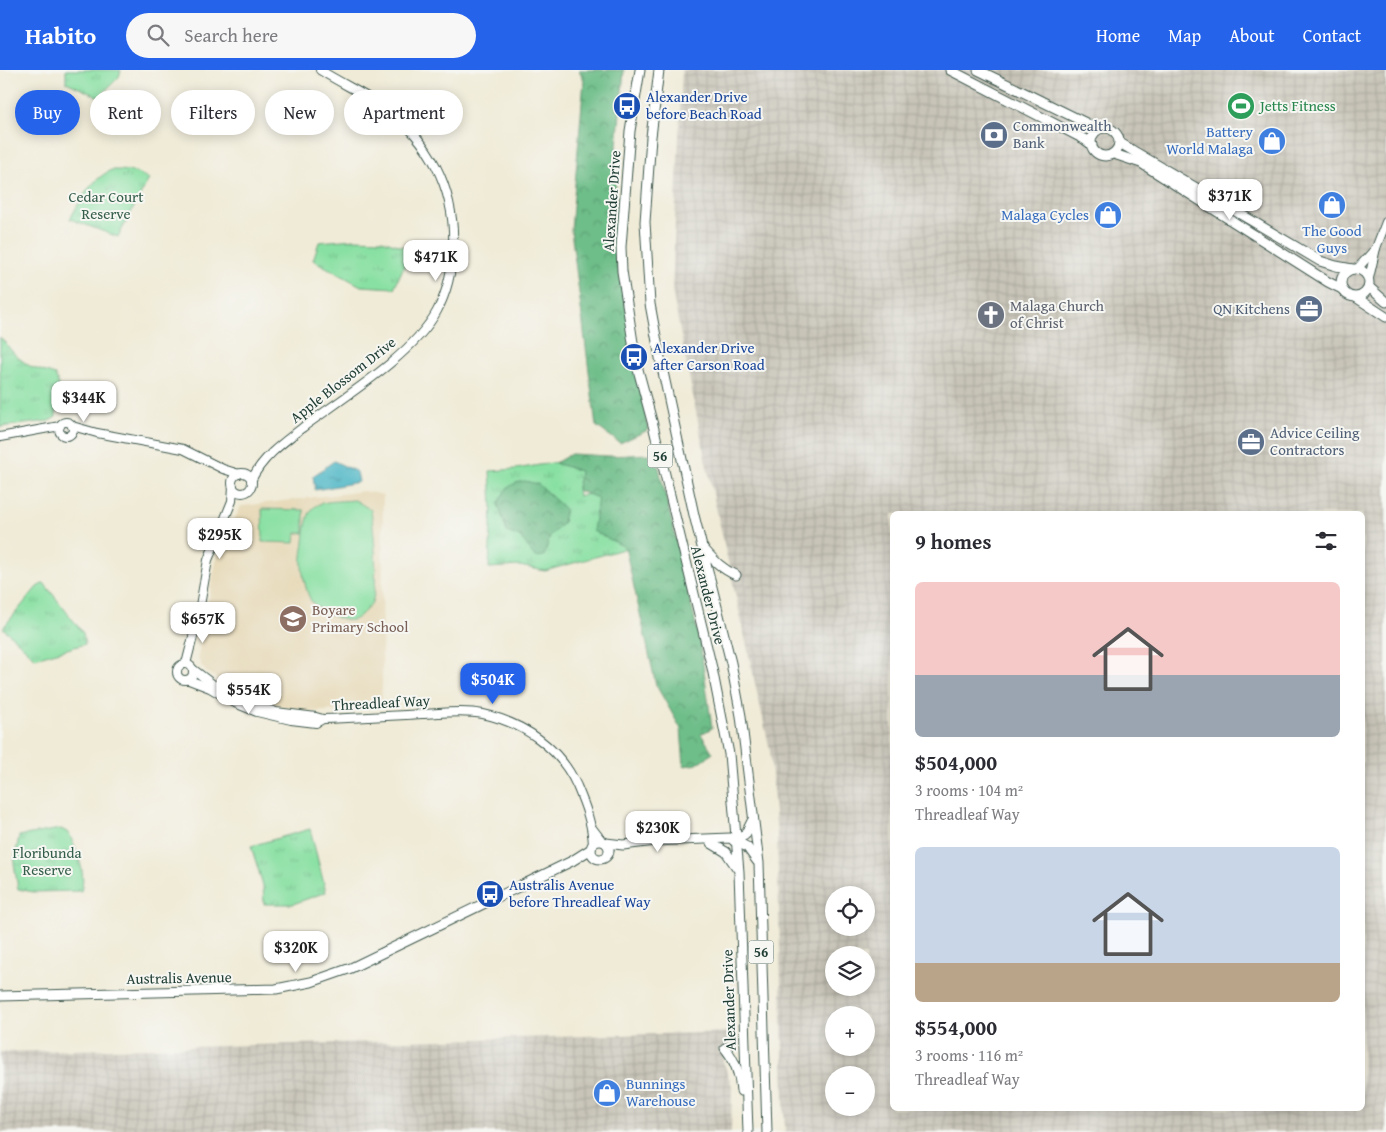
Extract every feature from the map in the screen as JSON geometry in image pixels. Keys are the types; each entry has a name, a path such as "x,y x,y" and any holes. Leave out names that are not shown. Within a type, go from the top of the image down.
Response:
{"main road":[{"name":"Alexander Drive","path":"640,70 630,131 621,247 622,271 636,362 712,668 729,754 739,872 748,1132"},
{"name":"Alexander Drive","path":"658,70 645,222 650,304 701,546 731,663 741,716 759,864 767,1132"},
{"path":"950,70 1084,139 1100,155 1109,156 1117,151 1120,142 1114,130 1090,124 978,70"},
{"path":"1092,145 1093,135 1101,128"},
{"path":"1120,142 1320,260 1336,266 1364,272 1369,283 1386,302"},
{"path":"1114,154 1141,163 1328,282 1342,289 1348,296 1357,298 1386,317"},
{"path":"1342,289 1342,277 1345,273 1355,269"},
{"path":"1357,298 1365,294 1369,283"},
{"path":"701,546 718,565 736,575"},
{"path":"736,840 746,835 753,818"},
{"name":"Australis Avenue","path":"0,996 276,989 311,982 351,968 572,861 597,847 701,838 736,840"},
{"name":"Australis Avenue","path":"692,840 701,843 730,843 736,840"},
{"path":"736,840 747,847 759,864"},
{"path":"711,843 726,852 739,872"},
{"name":"Australis Avenue","path":"597,847 602,859 623,845"},
{"path":"597,847 609,849 609,853"},
{"path":"725,1048 731,1055 740,1080 742,1096 747,1104"}],"street":[{"name":"Apple Blossom Drive","path":"251,481 257,468 282,444 389,364 415,341 438,309 451,268 452,214 441,175 435,163 408,127 380,105 320,70"},
{"path":"1369,283 1376,248 1386,222"},
{"path":"1355,269 1376,248"},
{"path":"0,436 34,432 60,426 66,422 72,426 97,433 183,449 223,470 241,473 250,478 250,488 232,502"},
{"path":"60,426 59,431 62,435"},
{"path":"71,435 72,426"},
{"path":"34,432 66,436 97,433"},
{"name":"Apple Blossom Drive","path":"241,473 257,468"},
{"path":"223,470 237,492 244,493"},
{"path":"191,667 178,668 177,673 182,680 189,680 193,675 191,667 200,630 198,617 208,560 232,502 234,477 241,473"},
{"name":"Threadleaf Way","path":"191,667 213,685 237,699 276,712 316,717 323,720"},
{"name":"Threadleaf Way","path":"189,680 210,688 235,703 257,712 291,720 316,722 323,720 456,713 483,714 507,721 540,739 558,754 571,773 585,805 597,847"}],"shaded area":[{"path":"682,70 1386,70 1386,1132 785,1132 777,836 770,750 706,462 672,290"},
{"name":"Boyare Primary School","path":"364,491 383,495 382,707 308,712 249,697 207,673 198,657 216,562 221,547 241,506"},
{"path":"733,1032 723,1061 732,1086 731,1132 0,1132 0,1052"}],"green space":[{"path":"66,70 121,70 119,77 106,90 90,90 90,93 66,82"},
{"path":"579,70 624,70 615,167 618,266 648,430 620,443 596,426 571,230 584,80"},
{"name":"Cedar Court Reserve","path":"111,170 140,174 149,179 118,237 70,219 82,197 92,185"},
{"path":"354,239 382,240 407,248 406,262 394,288 361,286 313,260 319,242"},
{"path":"0,337 16,356 31,367 55,375 59,386 56,417 49,421 0,427"},
{"path":"571,454 609,456 649,454 659,468 700,642 712,728 701,734 713,753 697,764 684,766 681,729 656,685 625,547 593,531 598,498 577,490 580,471 555,463"},
{"path":"587,457 577,486 578,496 589,494 597,497 598,508 627,548 545,571 520,566 489,568 492,505 490,471 516,469"},
{"path":"525,481 538,484 565,509 563,523 550,536 544,556 536,557 522,539 507,532 498,504 511,485"},
{"path":"355,500 371,510 376,570 374,594 371,604 358,618 348,620 331,615 312,602 305,584 302,559 308,517 311,510 322,503"},
{"path":"262,509 304,510 304,533 296,533 295,543 263,542"},
{"path":"44,583 83,633 85,644 35,658 3,628 37,587"},
{"name":"Floribunda Reserve","path":"61,829 69,833 80,862 83,876 81,891 33,892 18,889 14,863 19,836"},
{"path":"310,829 326,892 293,904 264,904 263,885 251,846"}],"water":[{"path":"334,461 357,472 359,482 315,490 313,476"}],"place":[{"name":"Alexander Drive before Beach Road","path":"627,106"},
{"name":"Jetts Fitness","path":"1241,106"},
{"name":"Commonwealth Bank","path":"994,135"},
{"name":"Battery World Malaga","path":"1272,141"},
{"name":"The Good Guys","path":"1332,205"},
{"name":"Malaga Cycles","path":"1108,215"},
{"name":"QN Kitchens","path":"1309,309"},
{"name":"Malaga Church of Christ","path":"991,315"},
{"name":"Alexander Drive after Carson Road","path":"634,357"},
{"name":"Advice Ceiling Contractors","path":"1251,442"},
{"name":"Boyare Primary School","path":"293,619"},
{"name":"Australis Avenue before Threadleaf Way","path":"490,894"},
{"name":"Bunnings Warehouse","path":"607,1093"}]}
